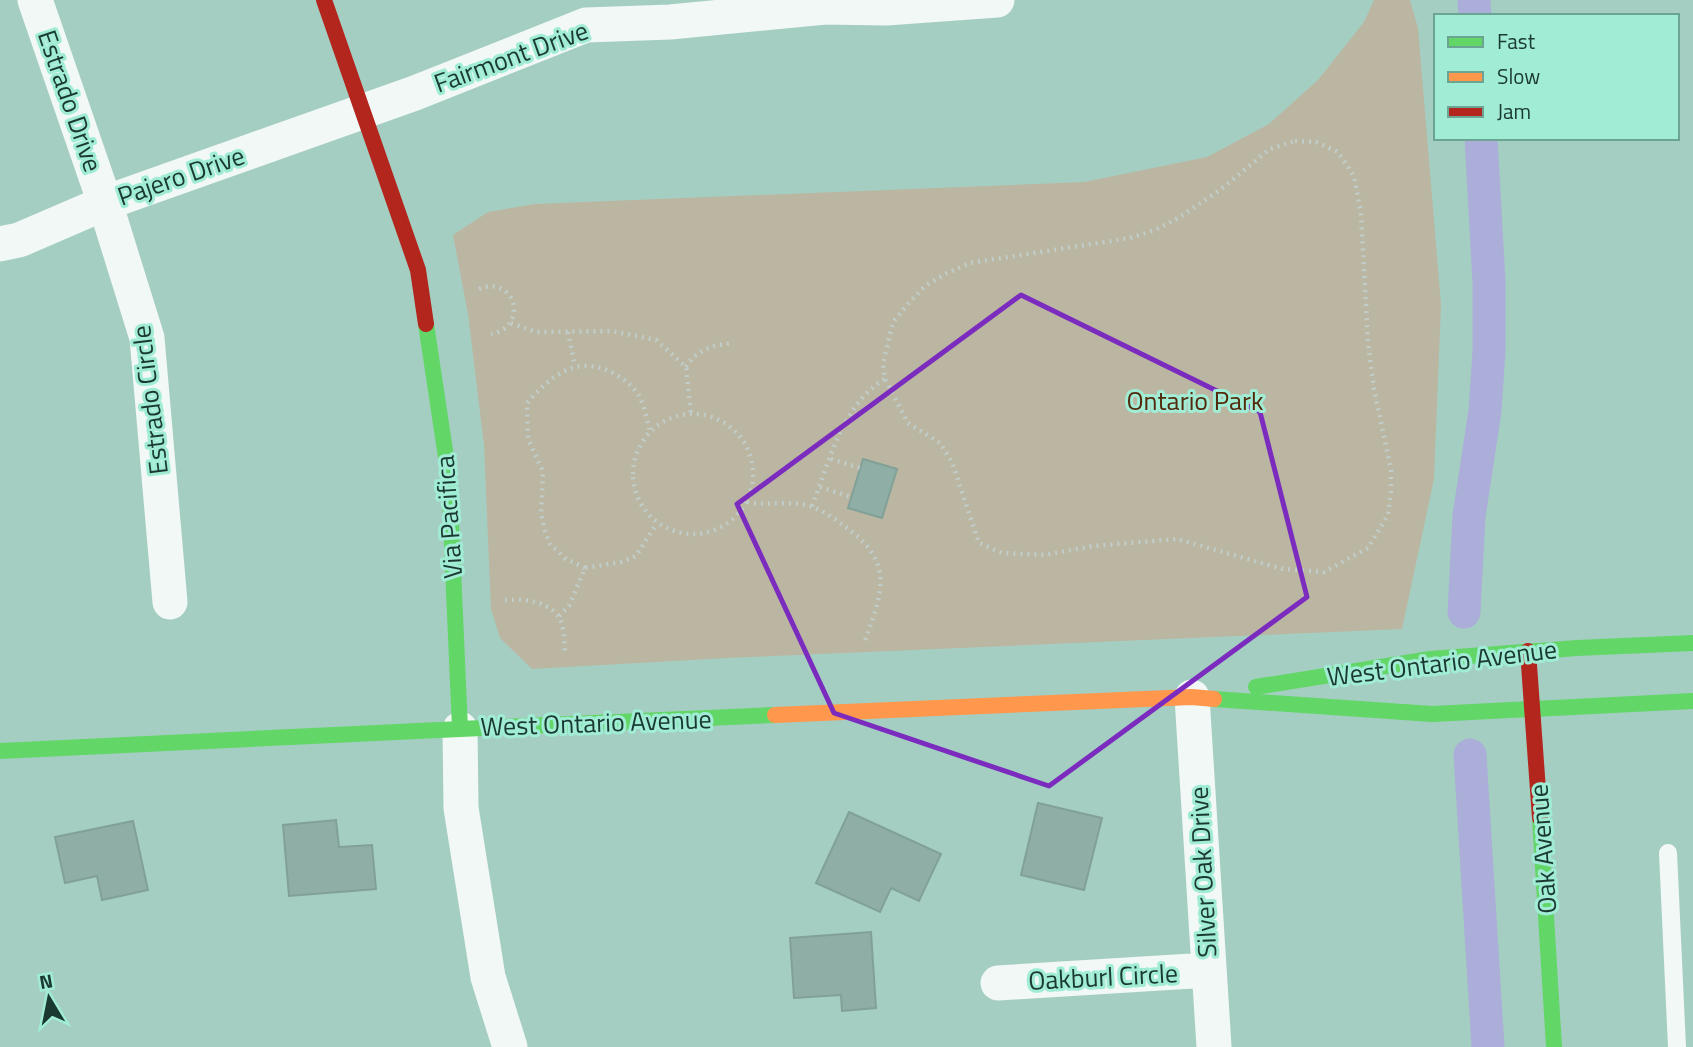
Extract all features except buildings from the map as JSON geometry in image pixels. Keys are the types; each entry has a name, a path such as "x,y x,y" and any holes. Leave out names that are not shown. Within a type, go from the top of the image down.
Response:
{"main road":[{"name":"Via Pacifica","path":"324,0 418,270 449,477 460,729"},
{"name":"West Ontario Avenue","path":"1192,697 1430,659 1693,643"},
{"name":"Oak Avenue","path":"1528,651 1554,1047"},
{"name":"West Ontario Avenue","path":"0,751 1192,697 1432,714 1693,701"}],"street":[{"name":"Estrado Drive","path":"35,0 105,203"},
{"name":"Fairmont Drive","path":"364,112 583,13 670,22 825,7 997,0"},
{"name":"Pajero Drive","path":"0,244 19,240 105,203 364,112"},
{"name":"Estrado Circle","path":"105,203 147,338 170,602"},
{"name":"Silver Oak Drive","path":"1192,697 1214,1047"},
{"name":"Via Pacifica","path":"460,729 459,795 463,821 488,977 510,1047"},
{"name":"Oakburl Circle","path":"998,983 1208,970"}],"lane":[{"path":"1668,853 1677,1047"}],"path":[{"path":"1295,141 1316,142 1338,152 1354,176 1362,226 1369,354 1391,470 1388,515 1368,548 1324,572 1283,569 1177,539 1093,547 1045,555 1002,553 979,542 952,462 940,443 908,423 885,379 883,364 893,322 925,286 947,273 971,263 1130,238 1155,230 1220,190 1270,149 1295,141"},
{"path":"479,289 494,286 508,293 515,308 511,323 499,333 491,334"},
{"path":"511,323 536,332 612,331 656,340 686,367"},
{"path":"568,332 575,366"},
{"path":"691,414 686,367 691,358 711,345 733,343"},
{"path":"650,431 640,396 628,382 603,368 575,366 548,380 527,403 528,439 543,472 541,513 545,531 551,544 566,559 585,568 621,562 636,555 657,523"},
{"path":"813,506 842,432 856,407 874,386 885,379"},
{"path":"691,414 711,416 730,426 744,442 752,461 753,482 747,502 734,519 717,530 696,535 675,533 657,523 642,508 634,489 632,468 638,448 650,431 676,416 691,414"},
{"path":"831,459 860,468"},
{"path":"820,487 851,497"},
{"path":"747,502 813,506 863,539 874,552 880,569 878,604 866,642"},
{"path":"559,616 569,606 585,568"},
{"path":"505,600 527,599 543,605 559,616 565,655"}],"highlighted area":[{"path":"1021,295 1260,412 1307,597 1049,786 834,713 737,504"}],"green space":[{"name":"Ontario Park","path":"1374,0 1410,0 1418,28 1441,305 1434,479 1402,629 532,669 500,638 491,609 484,445 468,314 453,235 488,212 535,204 1084,182 1207,157 1269,124 1318,80 1364,22"}],"waterway":[{"path":"1474,0 1475,14"},
{"path":"1464,612 1469,516 1485,411 1489,351 1489,282 1481,140"},
{"path":"1470,755 1488,1047"}],"traffic: fast":[{"path":"426,324 449,477 460,729 775,715"},
{"path":"1256,687 1430,659 1693,643"},
{"path":"1214,699 1432,714 1693,701"},
{"path":"0,751 460,729"},
{"path":"1540,818 1554,1047"}],"traffic: slow":[{"path":"775,715 1192,697 1214,699"}],"traffic: jam":[{"path":"324,0 418,270 426,324"},
{"path":"1528,651 1540,818"}]}
